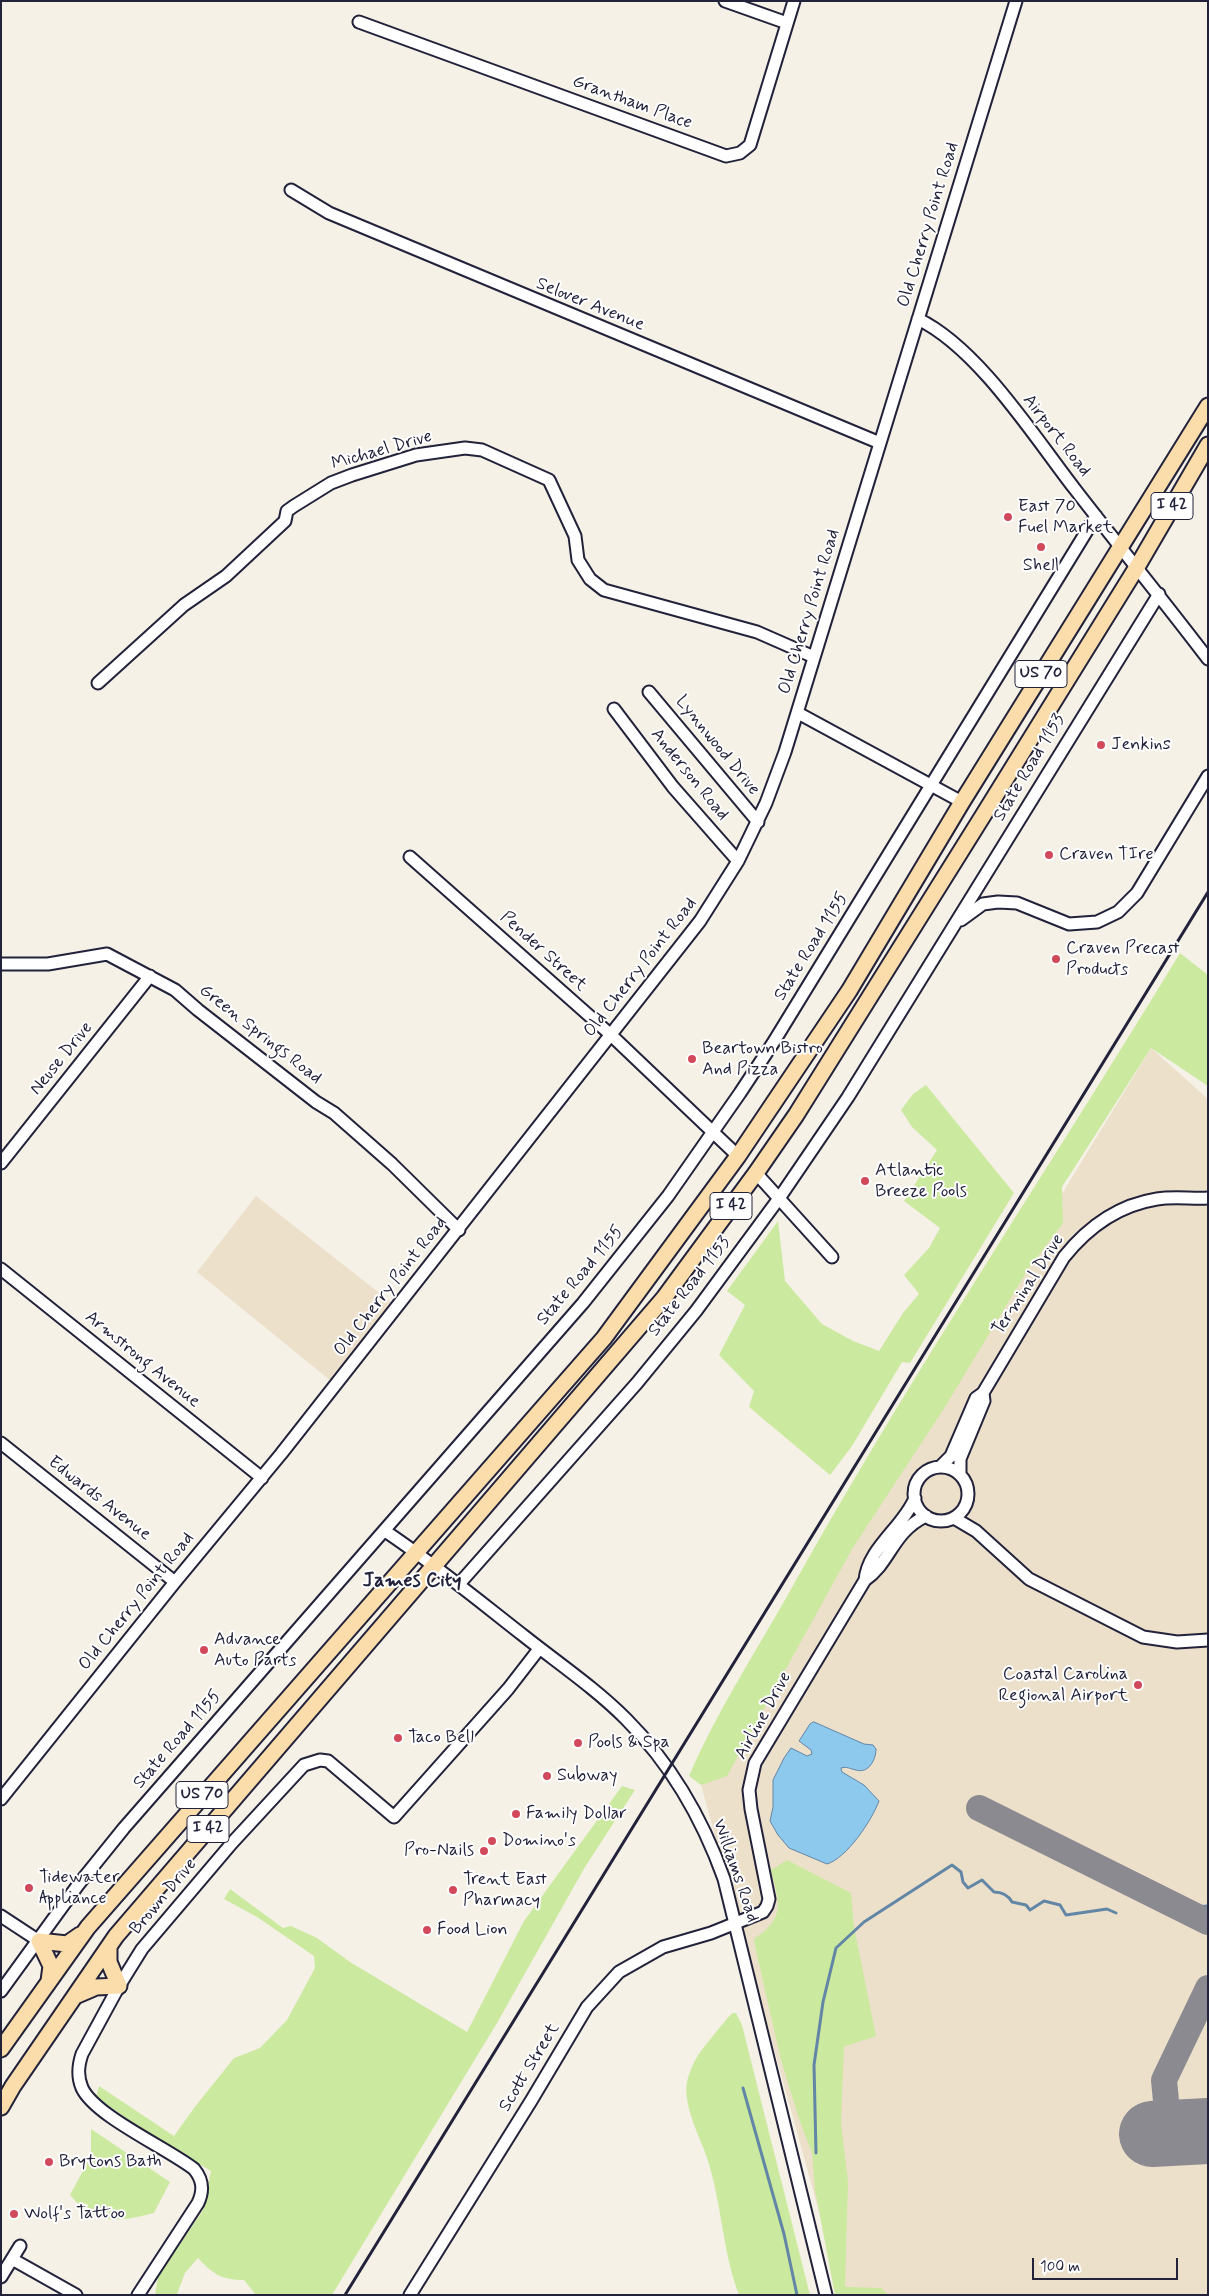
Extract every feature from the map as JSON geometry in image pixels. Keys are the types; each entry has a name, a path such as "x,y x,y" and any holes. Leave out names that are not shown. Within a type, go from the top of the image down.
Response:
{"highway":[{"name":"US 70","path":"1,2049 88,1927 604,1338 738,1156 849,991 962,802 1208,406"},
{"name":"I 42","path":"1,2107 108,1946 664,1298 756,1173 796,1115 1137,567 1208,445"},
{"path":"39,1941 67,1944 79,1937 88,1927"},
{"path":"39,1941 51,1966 48,1984"},
{"path":"74,1996 96,1987 119,1986 109,1962 108,1946"}],"street":[{"path":"725,1 787,23"},
{"name":"Grantham Place","path":"359,22 726,156 740,153 750,145 794,1"},
{"name":"Old Cherry Point Road","path":"1,1799 175,1582 262,1478 459,1230 506,1166 611,1036 700,921 738,861 758,822 798,713 1016,1"},
{"name":"Selover Avenue","path":"291,190 329,213 880,443"},
{"name":"Airport Road","path":"918,319 941,331 968,355 1009,404 1208,658"},
{"name":"Michael Drive","path":"98,683 184,605 226,576 284,521 287,511 294,506 331,483 352,475 416,455 465,448 482,450 549,480 575,536 578,560 590,579 604,590 757,632 814,657"},
{"name":"State Road 1155","path":"1,1992 78,1885 124,1828 385,1531 636,1238 714,1131 778,1035 1096,516"},
{"name":"State Road 1153","path":"459,1584 643,1376 696,1311 780,1198 848,1097 1159,594"},
{"name":"Lynnwood Drive","path":"650,692 758,822"},
{"name":"Anderson Road","path":"614,709 673,787 738,861"},
{"path":"798,713 962,802"},
{"name":"State Road 1153","path":"948,935 964,916 983,904 998,902 1017,903 1069,924 1097,922 1118,912 1137,893 1208,776"},
{"name":"Pender Street","path":"410,857 611,1036 714,1131 738,1156"},
{"name":"Green Springs Road","path":"1,964 48,964 107,954 175,990 316,1102 334,1113 392,1164 459,1230"},
{"name":"Neuse Drive","path":"1,1164 150,976"},
{"path":"756,1173 832,1257"},
{"name":"Terminal Drive","path":"865,1580 866,1570 891,1533 910,1511 914,1498 914,1489 923,1473 940,1467 951,1456 976,1398 983,1393 1064,1257 1089,1230 1116,1213 1135,1204 1158,1199 1208,1198"},
{"name":"Armstrong Avenue","path":"1,1269 262,1478"},
{"name":"Terminal Drive","path":"954,1518 966,1505 968,1497 965,1481 960,1475 960,1459 984,1401 983,1393"},
{"name":"Edwards Avenue","path":"1,1443 175,1582"},
{"path":"940,1467 954,1470 960,1475"},
{"path":"914,1498 920,1511 926,1516 940,1521 954,1518 976,1531 1029,1579 1143,1638 1177,1642 1208,1640"},
{"path":"865,1580 873,1575 896,1540 907,1528 926,1516"},
{"name":"Williams Road","path":"385,1531 436,1566 627,1720 684,1792 714,1852 735,1922 826,2295"},
{"name":"Airline Drive","path":"735,1922 763,1912 769,1898 750,1799 751,1778 755,1763 865,1580"},
{"name":"Brown Drive","path":"138,2295 198,2203 202,2189 199,2175 194,2169 98,2107 82,2089 78,2078 78,2066 82,2054 119,1986 142,1949 232,1843 304,1765 312,1762 328,1761 394,1817 508,1689 539,1648"},
{"path":"1,1916 39,1941"},
{"name":"Scott Street","path":"410,2295 531,2101 586,2007 619,1972 663,1947 711,1933 735,1922"},
{"path":"1,2277 20,2246"},
{"path":"12,2260 76,2295"}],"shaded area":[{"name":"Coastal Carolina Regional Airport","path":"1151,1048 1208,1099 1208,2295 842,2295 701,1785"},
{"path":"256,1196 392,1303 331,1381 197,1272"}],"green space":[{"path":"1180,953 1208,975 1208,1086 1151,1048 1062,1187 1063,1223 1027,1271 945,1407 852,1549 727,1776 701,1785 689,1776 700,1751 739,1678 888,1423"},
{"path":"926,1085 1014,1193 910,1363 902,1362 852,1446 830,1475 749,1407 754,1391 719,1355 745,1305 727,1291 778,1221 785,1281 822,1324 853,1341 879,1351 903,1313 919,1294 904,1275 929,1248 940,1228 904,1201 937,1150 912,1127 901,1110 913,1094"},
{"path":"622,1786 635,1790 585,1867 497,2023 332,2295 256,2295 244,2280 229,2279 218,2275 198,2258 185,2273 177,2294 155,2295 158,2277 203,2210 211,2171 148,2133 96,2097 99,2086 174,2136 234,2058 260,2048 287,2020 315,1968 314,1956 257,1917 224,1899 230,1889 283,1928 291,1926 317,1938 350,1962 467,2032 524,1921"},
{"path":"787,1860 851,1893 854,1927 876,2036 844,2047 841,2123 848,2182 845,2287 881,2288 888,2295 835,2295 815,2190 812,2153 800,2122 781,2060 754,1942 755,1938 772,1923 778,1908 771,1870"},
{"path":"733,2013 736,2013 742,2025 810,2295 739,2295 728,2259 714,2184 691,2115 686,2089 696,2058"},
{"path":"91,2129 170,2182 154,2213 119,2219 98,2217 79,2205 70,2195 91,2156"}],"water":[{"path":"814,1722 864,1744 873,1745 876,1749 871,1765 865,1770 841,1768 842,1772 864,1785 879,1801 871,1818 858,1837 843,1854 827,1864 789,1848 778,1835 770,1821 773,1807 773,1780 791,1748 807,1756 812,1754 811,1750 799,1741 810,1724"}],"waterway":[{"path":"816,2153 814,2065 823,2002 836,1948 864,1922 952,1865 961,1872 963,1882 968,1888 982,1880 994,1892 1005,1894 1012,1902 1026,1905 1030,1910 1044,1901 1060,1905 1066,1915 1107,1909 1116,1913"},
{"path":"1195,1907 1208,1906"},
{"path":"743,2088 784,2234 797,2295"}],"taxiway":[{"path":"979,1808 1208,1922"},
{"path":"1169,2133 1164,2080 1208,1988"}],"runway":[{"path":"1152,2134 1208,2131"}],"railway":[{"path":"345,2295 1208,892"}],"place":[{"name":"East 70 Fuel Market","path":"1008,517"},
{"name":"Shell","path":"1041,547"},
{"name":"Jenkins","path":"1101,745"},
{"name":"Craven TIre","path":"1049,855"},
{"name":"Craven Precast Products","path":"1056,959"},
{"name":"Beartown Bistro And Pizza","path":"692,1059"},
{"name":"Atlantic Breeze Pools","path":"865,1181"},
{"name":"Advance Auto Parts","path":"204,1650"},
{"name":"Coastal Carolina Regional Airport","path":"1138,1685"},
{"name":"Taco Bell","path":"398,1738"},
{"name":"Pools & Spa","path":"578,1743"},
{"name":"Subway","path":"547,1776"},
{"name":"Family Dollar","path":"516,1814"},
{"name":"Domino's","path":"492,1841"},
{"name":"Pro-Nails","path":"484,1851"},
{"name":"Tidewater Appliance","path":"29,1888"},
{"name":"Trent East Pharmacy","path":"453,1890"},
{"name":"Food Lion","path":"427,1930"},
{"name":"Brytons Bath","path":"49,2162"},
{"name":"Wolf's Tattoo","path":"14,2214"}],"district":[{"name":"James City","path":"412,1582"}]}
